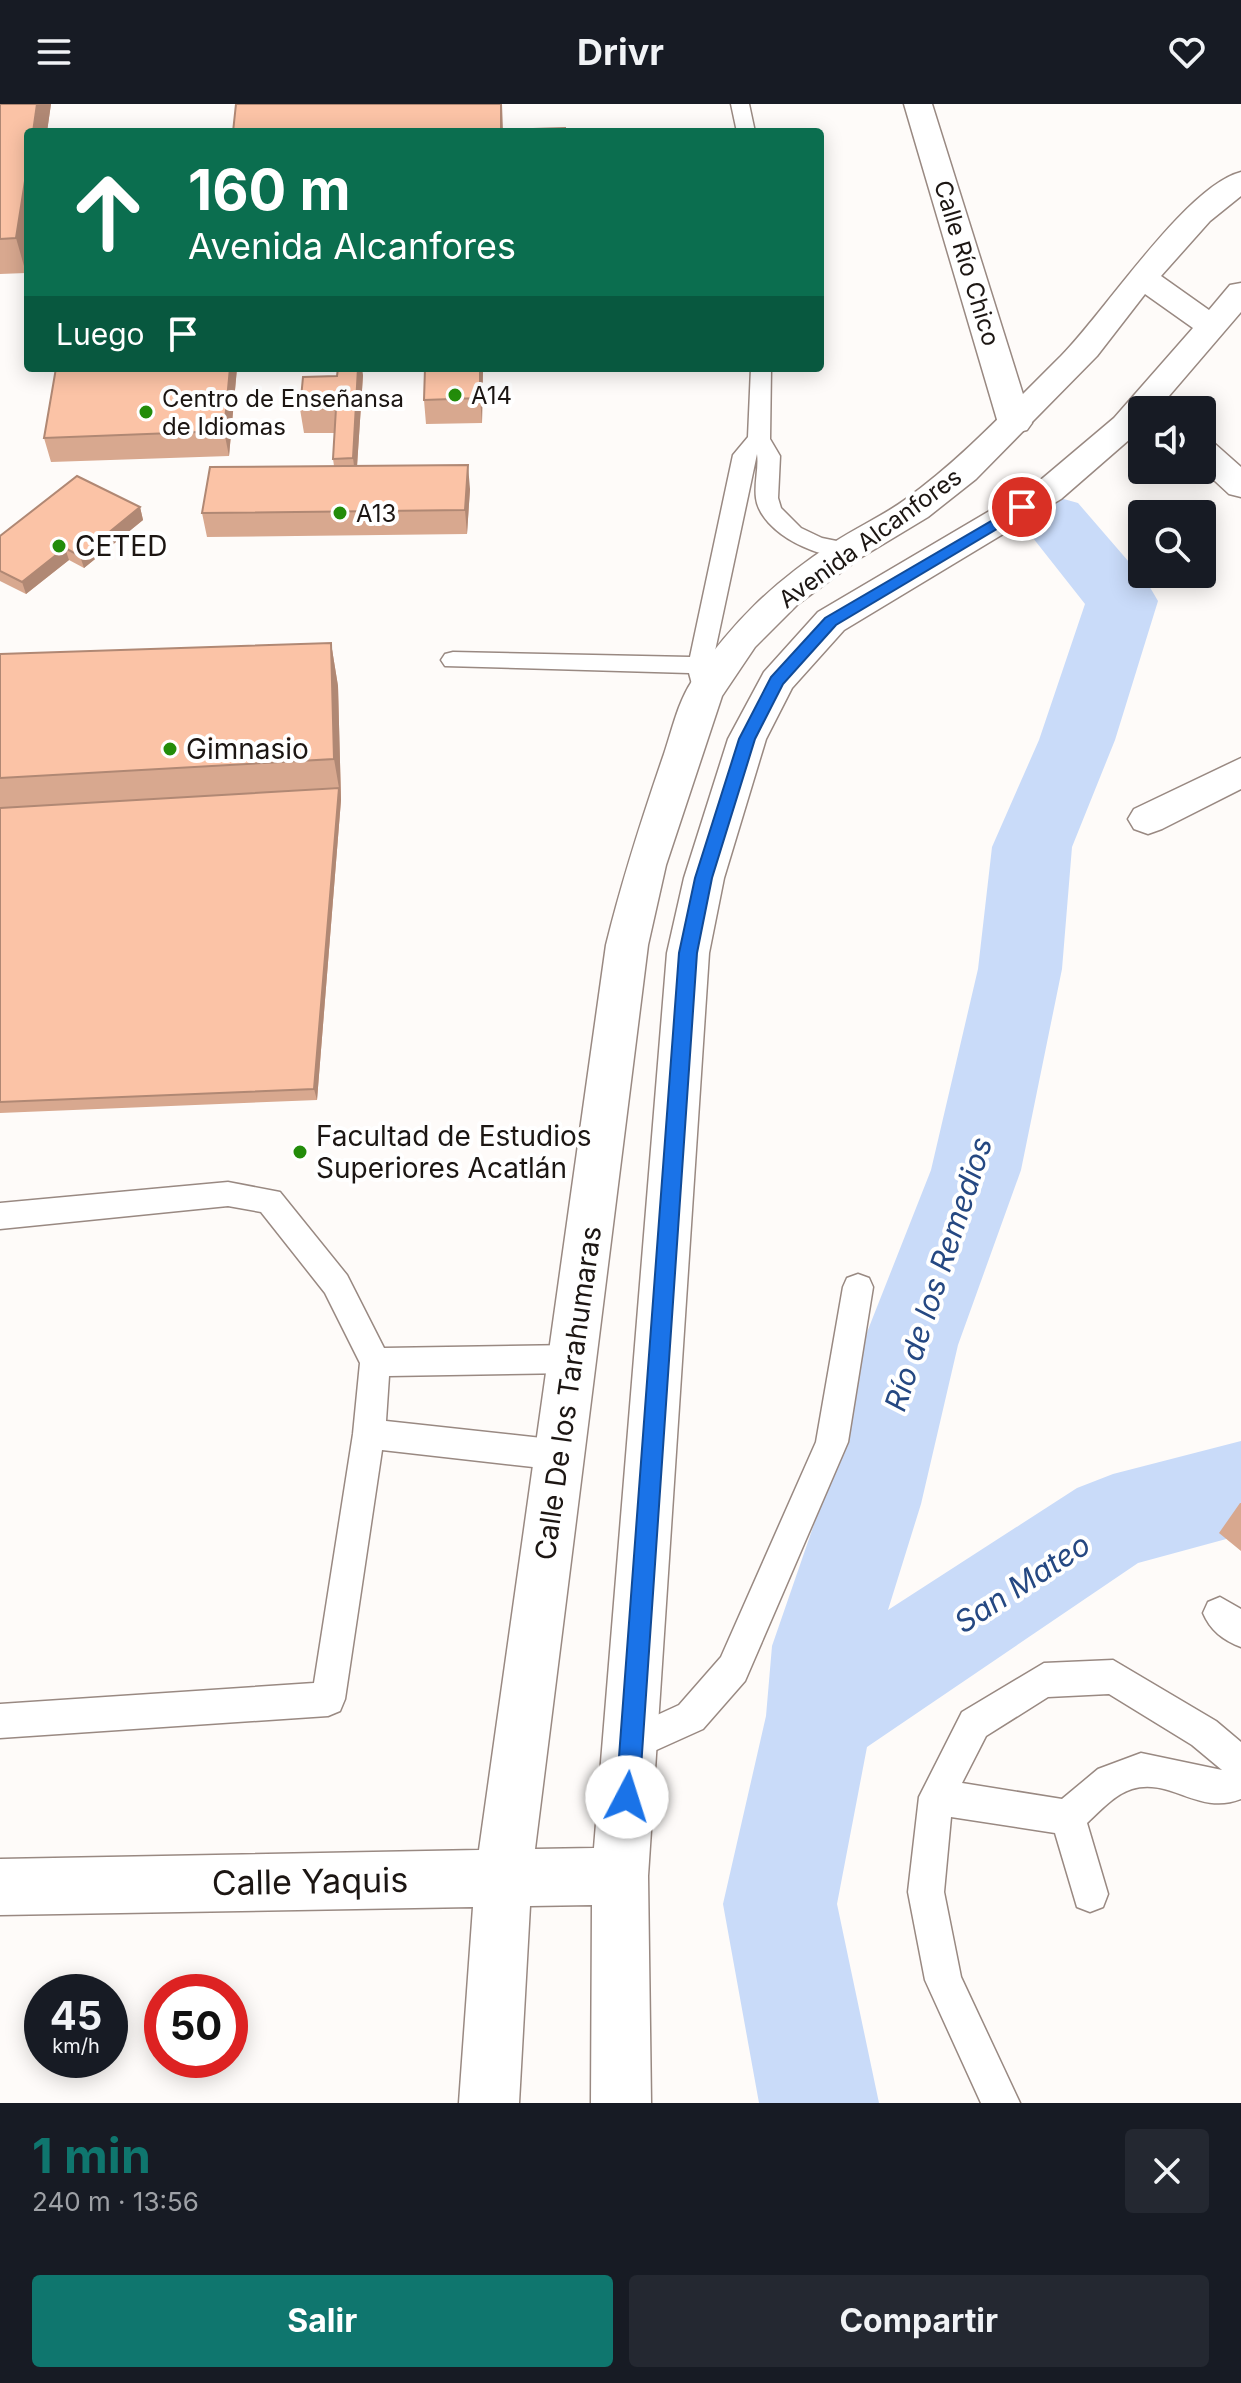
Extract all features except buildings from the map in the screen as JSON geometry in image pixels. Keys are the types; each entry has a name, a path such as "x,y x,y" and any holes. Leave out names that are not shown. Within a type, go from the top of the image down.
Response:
{"main road":[{"name":"Calle Río Chico","path":"918,104 1015,423"},
{"name":"Avenida Alcanfores","path":"702,679 785,595 848,550 916,509 964,471 1086,349 1137,283 1199,215 1241,181"},
{"path":"1137,283 1211,326"},
{"name":"Avenida Alcanfores","path":"1156,396 1241,292"},
{"name":"Avenida Alcanfores","path":"632,1744 688,953 704,878 747,739 777,681 831,621 1049,491 1128,425"},
{"path":"1216,464 1241,486"},
{"name":"Calle De los Tarahumaras","path":"489,2103 503,1878 627,945 646,865 702,679"},
{"path":"1148,819 1241,772"},
{"path":"621,2103 620,1876 632,1744"},
{"name":"Calle Yaquis","path":"0,1887 620,1876"}],"lane":[{"path":"740,104 745,128"},
{"path":"761,372 759,439 769,456 767,498 778,520 793,533 817,544 848,550"},
{"path":"453,660 702,679 744,455 759,439"},
{"path":"0,1216 228,1194 270,1201 336,1284 375,1362 369,1434 328,1699 0,1721"},
{"path":"632,1744 691,1717 733,1669 832,1442 858,1287"},
{"path":"375,1362 573,1359"},
{"path":"369,1434 560,1455"},
{"path":"1001,2103 943,1980 926,1892 936,1797 974,1724 1044,1680 1113,1677 1204,1733 1241,1764"},
{"path":"936,1797 1068,1817 1112,1779 1142,1769 1187,1778 1215,1790 1232,1788 1241,1779"},
{"path":"1068,1817 1090,1894"}],"waterway":[{"name":"Río de los Remedios","path":"820,1716 824,1646 871,1504 910,1345 976,1170 1020,969 1032,847 1077,740 1122,601 1053,519"},
{"name":"San Mateo","path":"820,1716 1113,1522 1241,1488"},
{"name":"Río de los Remedios","path":"819,2103 780,1904 820,1716"}],"place":[{"name":"A14","path":"455,395"},
{"name":"Centro de Enseñansa de Idiomas","path":"146,412"},
{"name":"A13","path":"340,513"},
{"name":"CETED","path":"59,546"},
{"name":"Gimnasio","path":"170,749"},
{"name":"Facultad de Estudios Superiores Acatlán","path":"300,1152"}],"route":[{"path":"627,1797 688,953 704,878 747,739 777,681 831,621 1022,507"}]}
